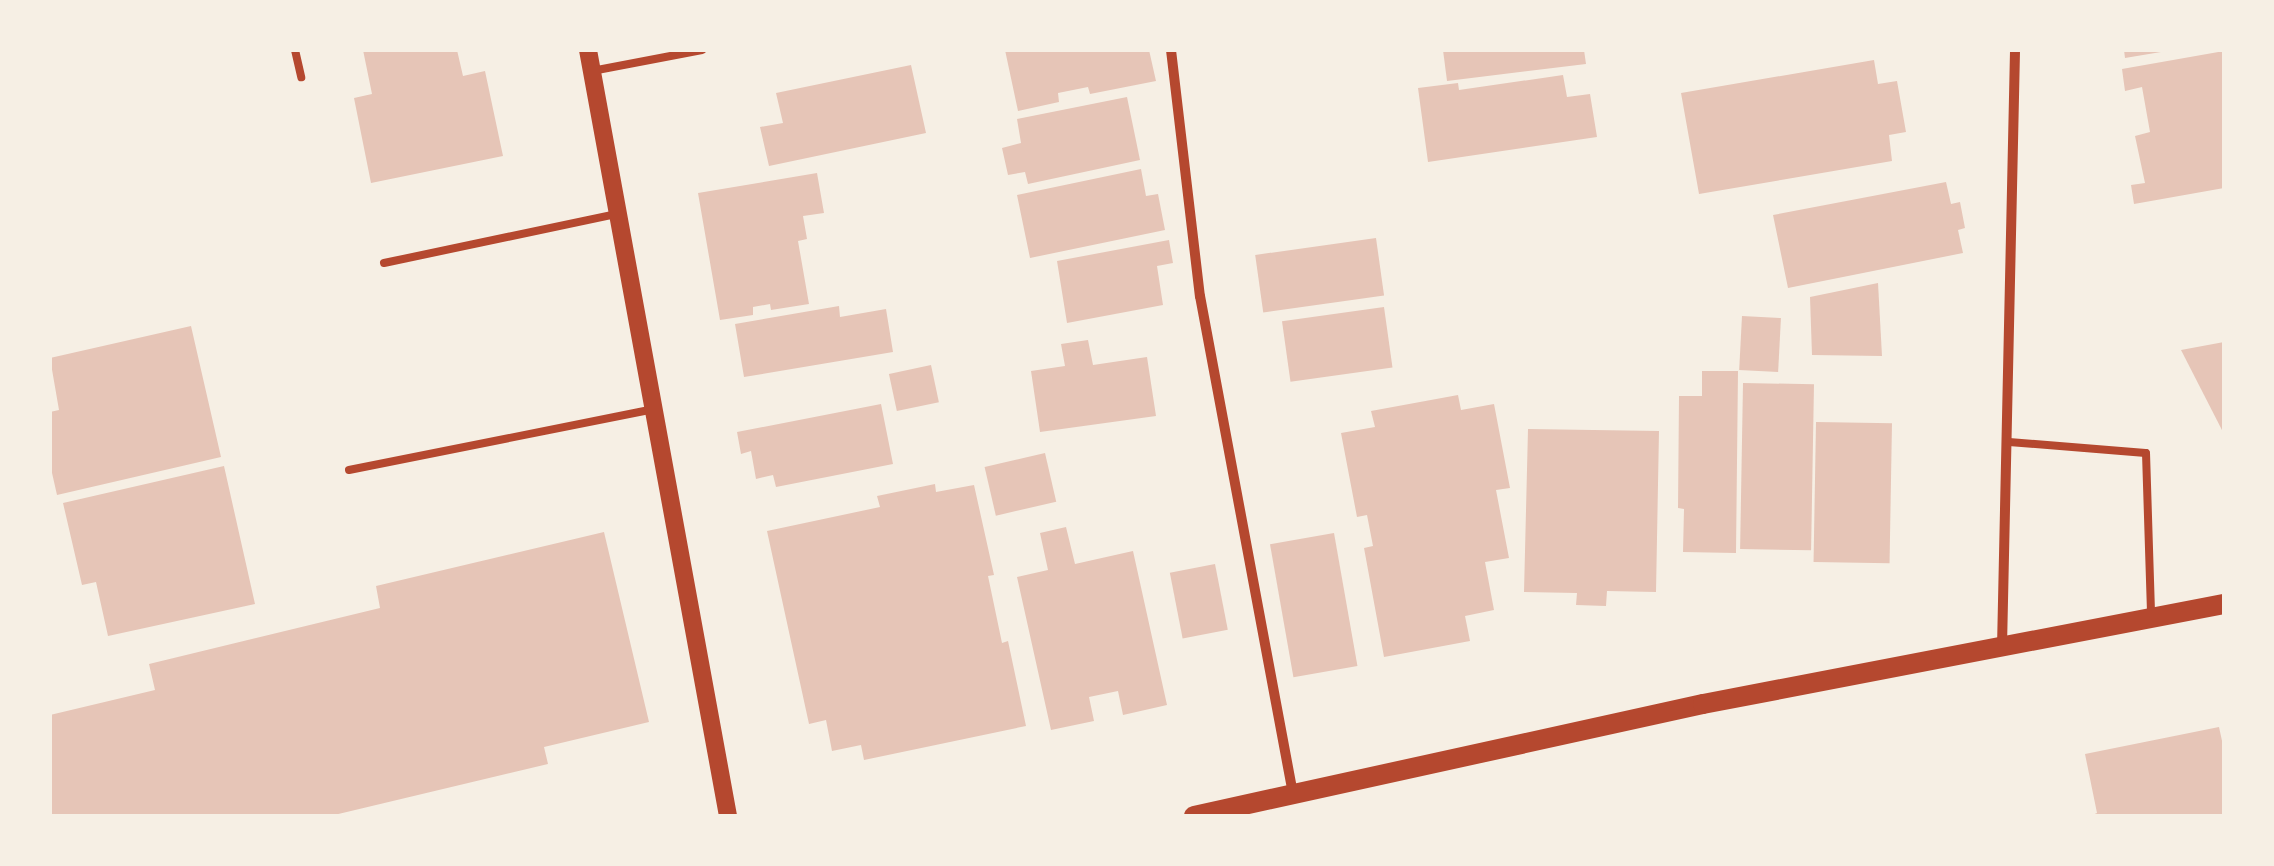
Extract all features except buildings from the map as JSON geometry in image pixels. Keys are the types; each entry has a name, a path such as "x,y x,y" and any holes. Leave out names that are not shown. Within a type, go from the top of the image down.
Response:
{"main road":[{"path":"1194,816 1703,704 2152,621 2224,604"}],"street":[{"path":"588,50 728,816"},
{"path":"1170,50 1200,296 1293,794"},
{"path":"2002,647 2015,50"}],"lane":[{"path":"295,50 301,77"},
{"path":"592,70 702,50"},
{"path":"384,262 618,214"},
{"path":"349,470 653,409"},
{"path":"2009,442 2146,452 2152,621"}]}
